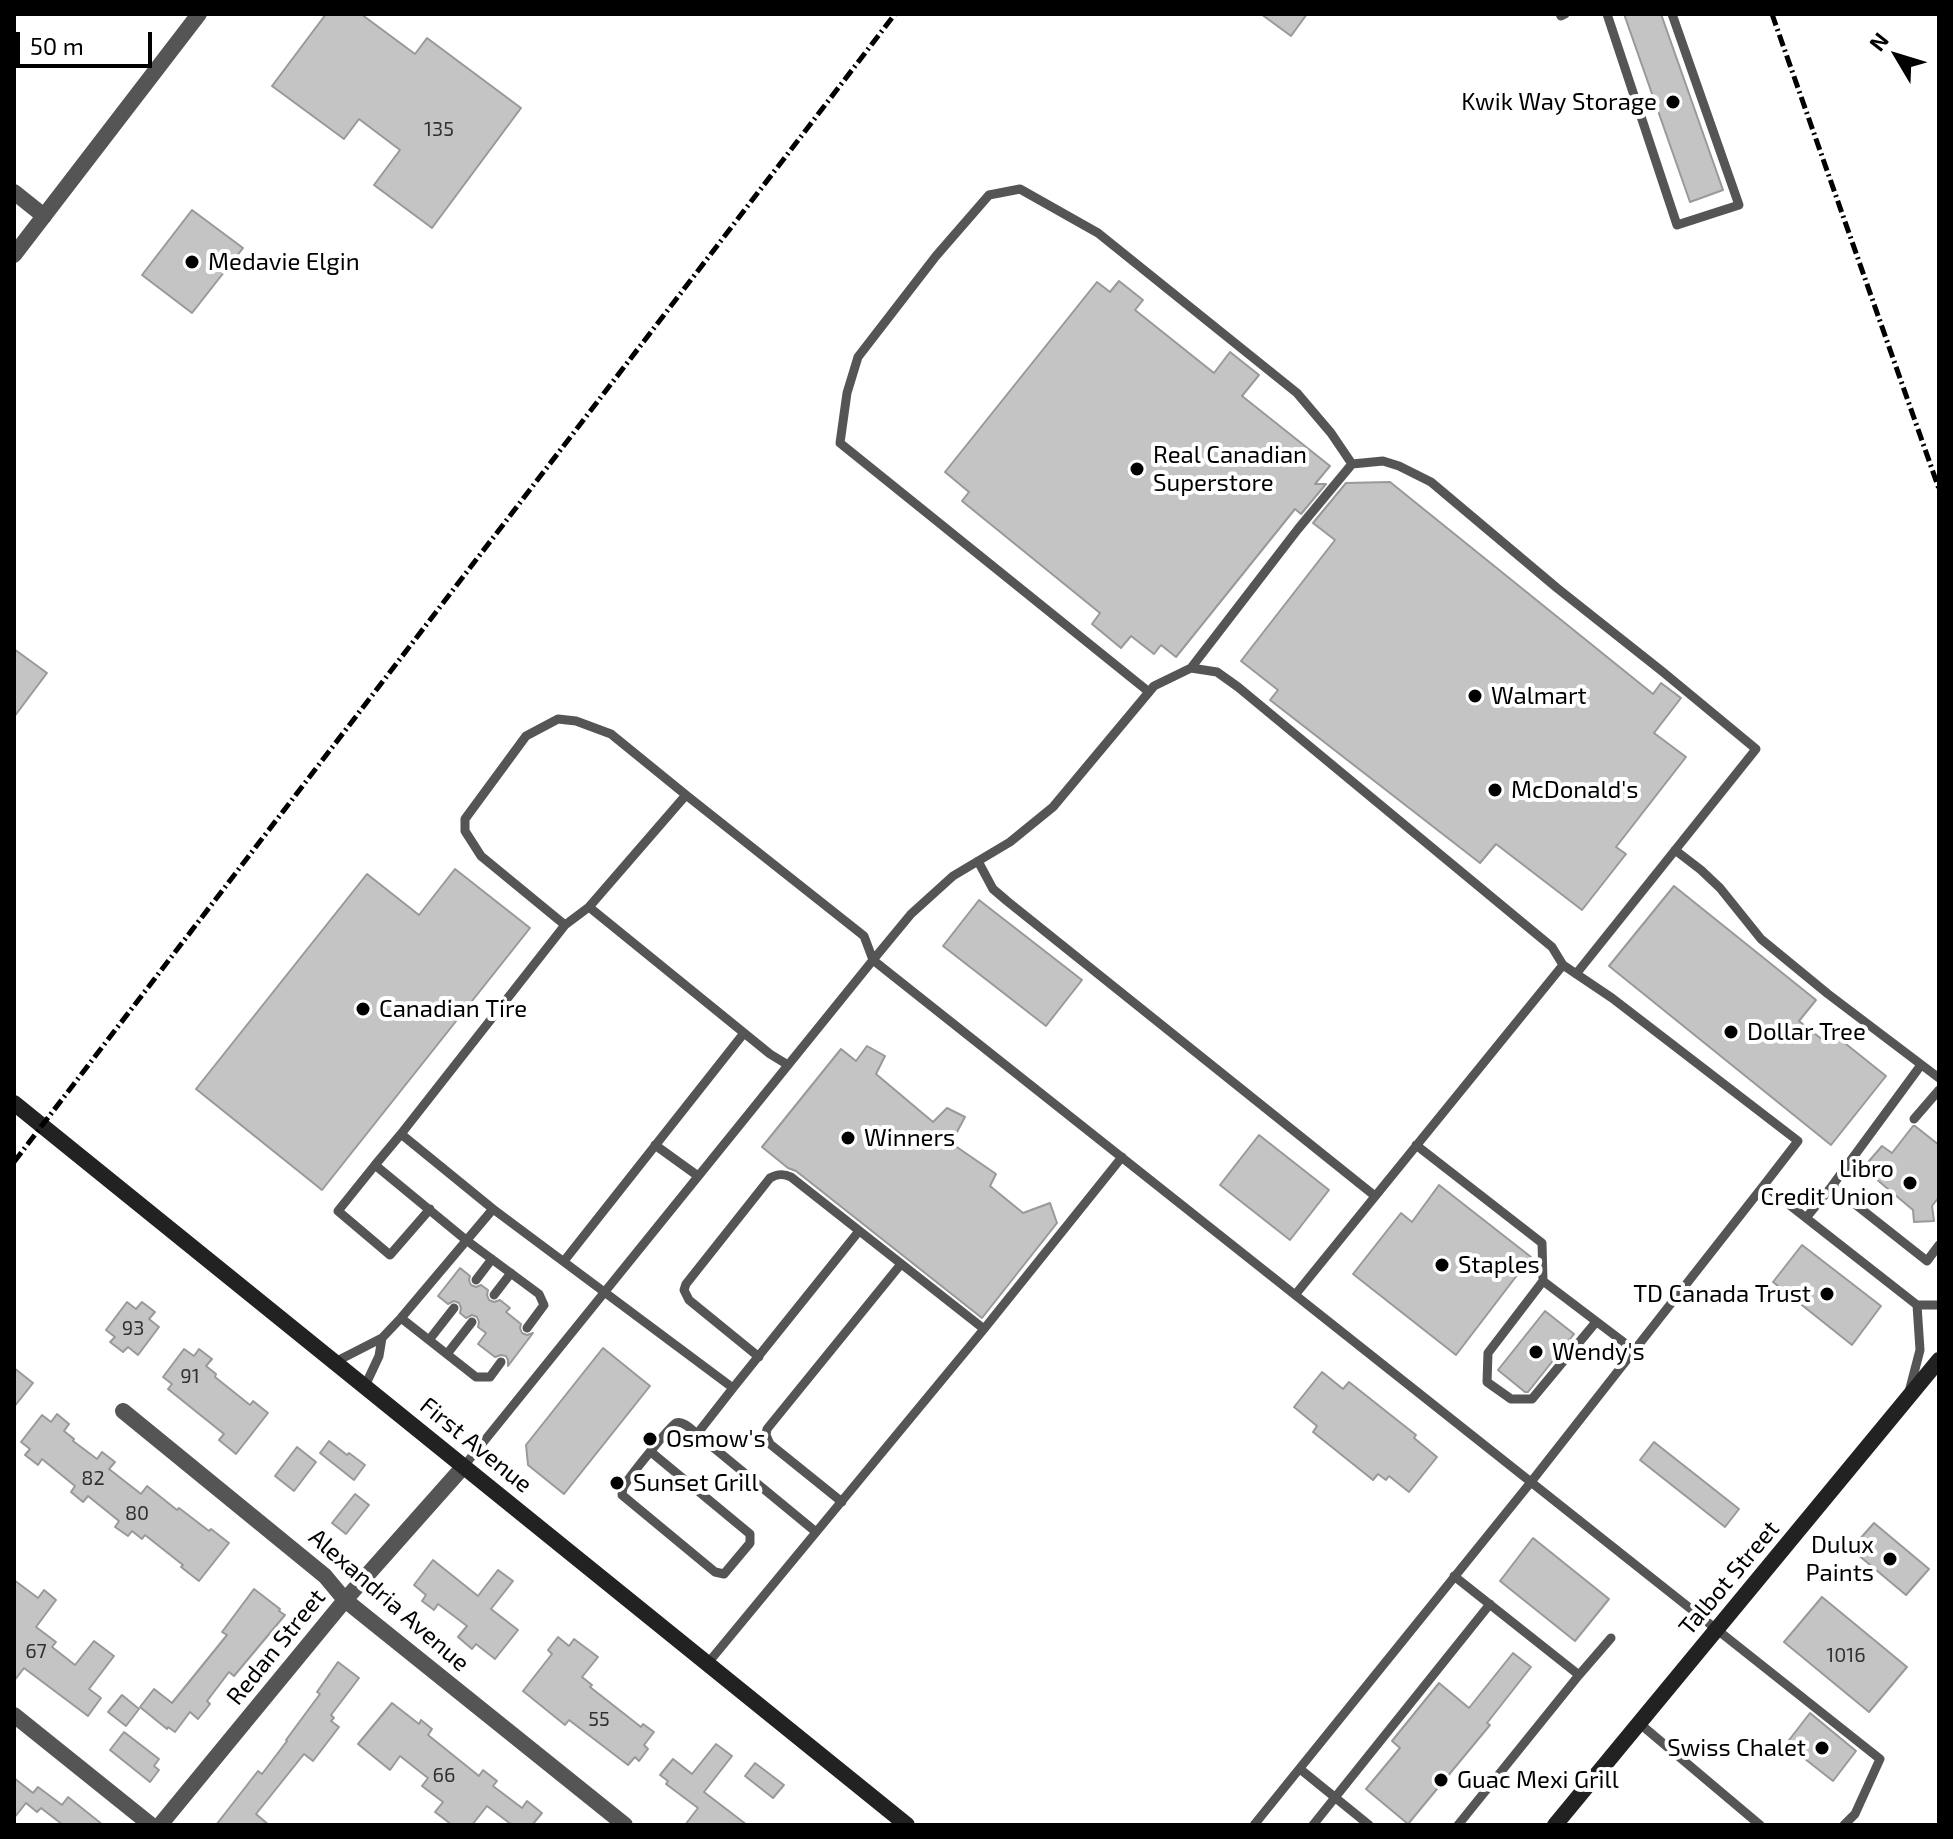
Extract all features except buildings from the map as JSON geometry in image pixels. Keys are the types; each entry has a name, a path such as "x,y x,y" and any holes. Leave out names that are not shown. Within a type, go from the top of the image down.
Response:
{"main road":[{"name":"First Avenue","path":"14,1103 907,1825"},
{"name":"Talbot Street","path":"1555,1825 1939,1360"}],"street":[{"path":"14,255 199,14"},
{"path":"14,192 44,216"},
{"name":"Alexandria Avenue","path":"123,1411 325,1576 345,1600 625,1825"},
{"name":"Redan Street","path":"160,1825 345,1600 464,1466"},
{"path":"14,1715 151,1825"}],"lane":[{"path":"1607,14 1677,225 1739,205 1672,14"},
{"path":"1149,692 840,443 847,393 858,357 936,256 989,195 1020,189 1098,233 1297,393 1352,464"},
{"path":"464,1466 911,914 953,876 1010,842 1053,807 1154,686 1191,668 1352,464 1383,461 1431,482 1756,749 1576,974"},
{"path":"1191,668 1217,672 1238,687 1552,947 1563,965 1612,998 1798,1141 1531,1482 1254,1825"},
{"path":"565,925 481,856 465,831 465,819 526,736 558,719 576,721 611,734 864,936 873,960 1880,1759 1855,1814 1844,1825"},
{"path":"430,1209 390,1255 338,1211 565,925 589,907 686,795"},
{"path":"1675,850 1720,888 1761,939 1939,1078"},
{"path":"978,861 993,889 1007,901 1375,1196"},
{"path":"589,907 788,1065"},
{"path":"1295,1295 1563,965"},
{"path":"564,1261 744,1033"},
{"path":"1806,1218 1921,1065"},
{"path":"1914,1119 1939,1090"},
{"path":"401,1134 493,1209 733,1388"},
{"path":"655,1145 698,1176"},
{"path":"1416,1145 1542,1243 1543,1281 1488,1353 1487,1382 1511,1399 1532,1399 1596,1322"},
{"path":"708,1663 1122,1157"},
{"path":"375,1165 466,1240 539,1294 544,1305 527,1328"},
{"path":"759,1357 689,1300 684,1290 760,1190 776,1175 791,1177 984,1329"},
{"path":"1764,1185 1917,1305 1939,1305"},
{"path":"1832,1186 1927,1261 1939,1245"},
{"path":"335,1362 382,1338 493,1209"},
{"path":"697,1434 859,1231"},
{"path":"476,1280 492,1259"},
{"path":"842,1502 770,1444 767,1429 901,1264"},
{"path":"494,1295 511,1273"},
{"path":"1543,1281 1634,1350"},
{"path":"1907,1399 1920,1350 1917,1305"},
{"path":"429,1340 454,1308"},
{"path":"401,1318 476,1377 490,1377 501,1362"},
{"path":"447,1354 472,1322"},
{"path":"365,1386 379,1356 382,1338"},
{"path":"651,1452 750,1534 750,1543 724,1574 715,1572 622,1495 624,1484 651,1452 677,1423 682,1423 697,1434 816,1532"},
{"path":"1454,1576 1579,1675"},
{"path":"1313,1825 1490,1604"},
{"path":"1458,1825 1611,1638"},
{"path":"1639,1723 1760,1825"},
{"path":"1300,1769 1369,1825"}],"railway":[{"path":"14,1162 895,14"},
{"path":"1772,14 1939,489"}],"place":[{"name":"Kwik Way Storage","path":"1673,102"},
{"name":"Medavie Elgin","path":"192,262"},
{"name":"Real Canadian Superstore","path":"1137,469"},
{"name":"Walmart","path":"1475,696"},
{"name":"McDonald's","path":"1495,790"},
{"name":"Canadian Tire","path":"363,1009"},
{"name":"Dollar Tree","path":"1731,1032"},
{"name":"Winners","path":"848,1138"},
{"name":"Libro Credit Union","path":"1910,1183"},
{"name":"Staples","path":"1442,1265"},
{"name":"TD Canada Trust","path":"1827,1294"},
{"name":"Wendy's","path":"1536,1352"},
{"name":"Osmow's","path":"650,1439"},
{"name":"Sunset Grill","path":"617,1483"},
{"name":"Dulux Paints","path":"1890,1559"},
{"name":"Swiss Chalet","path":"1822,1748"},
{"name":"Guac Mexi Grill","path":"1441,1780"}]}
